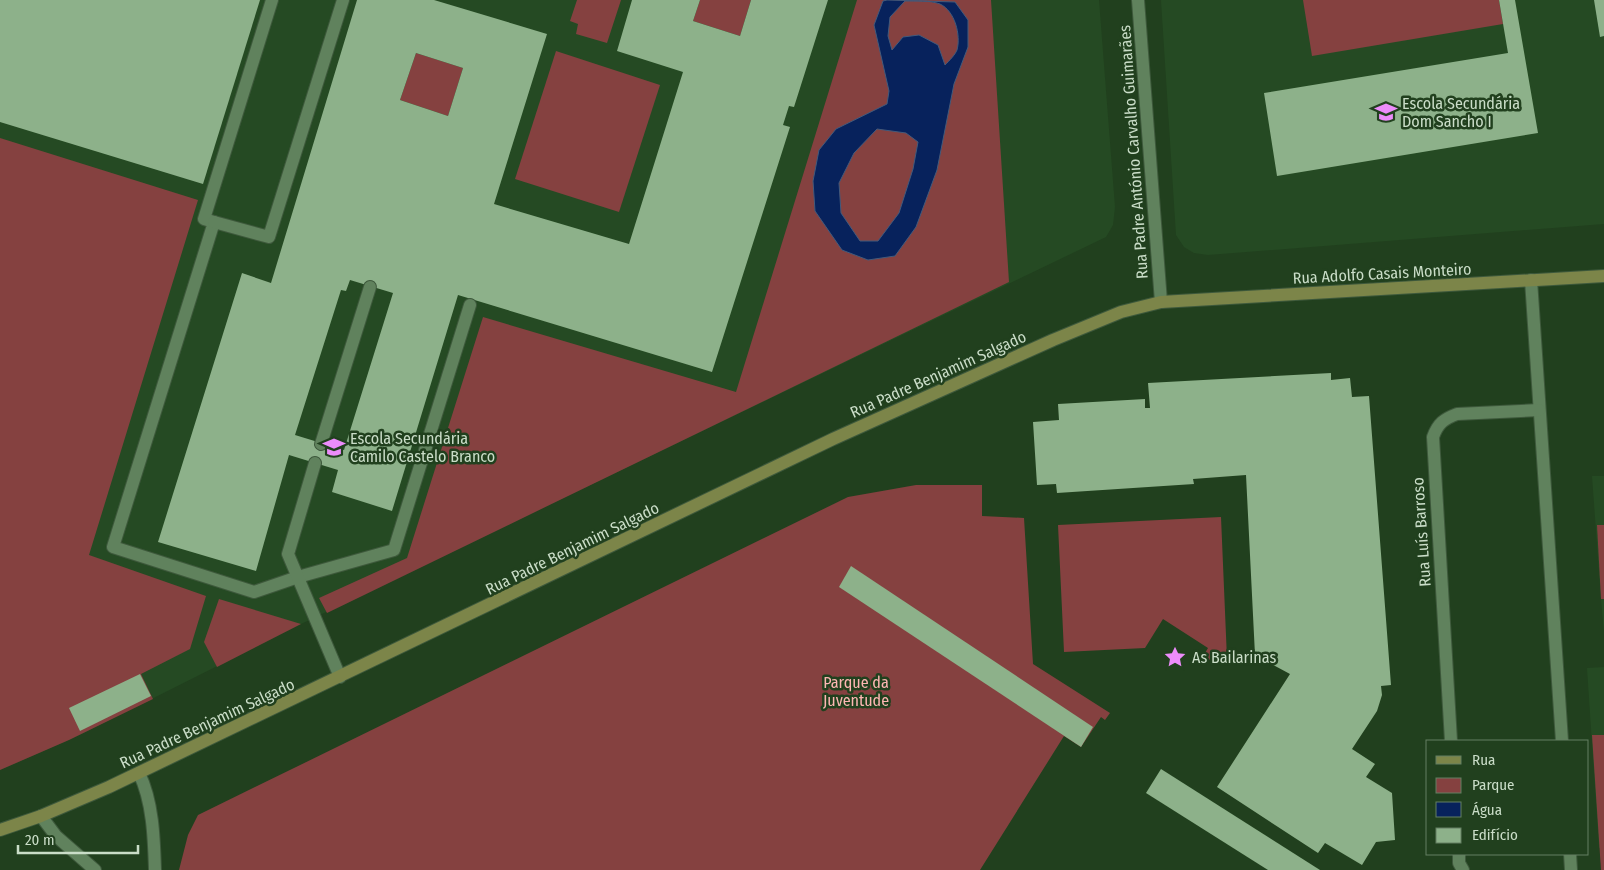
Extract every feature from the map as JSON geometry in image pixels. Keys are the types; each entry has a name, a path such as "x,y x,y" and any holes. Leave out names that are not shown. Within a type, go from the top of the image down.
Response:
{"street":[{"path":"272,0 204,219 269,237 343,0"},
{"name":"Rua Padre António Carvalho Guimarães","path":"1138,0 1161,302"},
{"path":"214,222 113,548 254,592 298,577 394,550 470,305"},
{"name":"Rua Adolfo Casais Monteiro","path":"1161,302 1604,276"},
{"path":"1531,280 1562,740"},
{"path":"322,444 370,287"},
{"name":"Rua Padre Benjamim Salgado","path":"0,830 41,816 139,773 876,419 1053,340 1121,312 1161,302"},
{"name":"Rua Luís Barroso","path":"1451,740 1433,437 1437,426 1445,419 1457,414 1539,410"},
{"path":"315,463 288,554 340,677"},
{"path":"139,773 145,786 149,803 155,870"},
{"path":"41,816 56,836 95,870"},
{"path":"1458,855 1459,863 1463,870"},
{"path":"1570,855 1571,870"}],"shaded area":[{"name":"Escola Secundária Camilo Castelo Branco","path":"0,0 1099,0 1115,207 1113,225 1106,237 301,624 82,734 0,770"},
{"name":"Escola Secundária Dom Sancho I","path":"1161,0 1604,0 1604,224 1208,255 1194,253 1184,247 1176,235"},
{"path":"1592,476 1604,476 1604,632 1601,599"},
{"path":"1604,667 1604,849 1599,848 1587,668"}],"green space":[{"path":"577,0 621,0 607,43 576,34 578,24 570,21"},
{"path":"700,0 751,0 740,36 693,21"},
{"path":"857,0 991,0 1009,282 327,613 319,598 407,558 483,317 736,392"},
{"path":"1303,0 1499,0 1503,24 1312,56"},
{"path":"556,51 660,85 619,212 515,179"},
{"path":"416,53 463,68 448,116 400,100"},
{"path":"0,138 198,200 89,555 206,596 190,649 141,674 153,699 69,740 0,770"},
{"name":"Parque da Juventude","path":"916,485 982,485 982,516 1024,518 1033,664 1110,713 1105,720 1101,717 1081,747 1064,736 980,870 179,870 188,835 198,815 848,497"},
{"path":"1221,517 1227,659 1201,660 1208,648 1163,619 1145,648 1064,652 1058,525"},
{"path":"1597,525 1604,525 1604,599 1601,599"},
{"path":"219,599 301,624 217,667 204,642"},
{"path":"1592,735 1604,735 1604,870 1601,870"}],"water":[{"path":"887,0 917,1 905,1 890,17 888,36 892,50 903,37 919,35 938,45 945,65 955,54 958,37 956,24 950,12 940,4 924,1 955,2 968,20 968,47 954,84 937,170 916,227 895,256 868,260 842,250 815,211 813,181 819,150 836,129 887,104 889,91 874,25 883,1","holes":["877,129 906,133 918,142 913,169 899,213 878,241 860,241 841,213 839,183 854,153"]}],"building":[{"path":"0,0 260,0 203,184 0,122"},
{"path":"357,0 434,0 547,34 494,204 629,244 683,72 617,51 632,0 700,0 693,21 740,36 751,0 828,0 794,107 789,106 783,125 790,127 712,372 458,295 392,511 332,492 338,470 289,455 256,571 158,542 242,273 271,283","holes":["416,53 463,68 448,116 400,100","350,280 393,293 344,450 295,435 341,290 346,291"]},
{"path":"1499,0 1515,0 1538,133 1277,176 1264,93 1508,53"},
{"path":"1594,0 1604,0 1604,36 1600,37"},
{"path":"1331,373 1331,380 1350,378 1352,397 1369,396 1391,685 1381,686 1382,695 1377,711 1352,749 1375,764 1366,777 1392,793 1395,840 1376,842 1362,865 1325,843 1318,853 1217,787 1290,674 1255,655 1246,475 1193,479 1194,484 1057,493 1056,484 1037,485 1033,422 1059,420 1058,404 1145,399 1145,408 1150,408 1148,383"},
{"path":"851,566 1093,727 1081,747 839,587"},
{"path":"140,674 151,696 80,731 69,708"},
{"path":"1161,769 1320,870 1268,870 1146,793"}],"place":[{"name":"Escola Secundária Dom Sancho I","path":"1386,112"},
{"name":"Escola Secundária Camilo Castelo Branco","path":"334,447"},
{"name":"As Bailarinas","path":"1175,657"}]}
